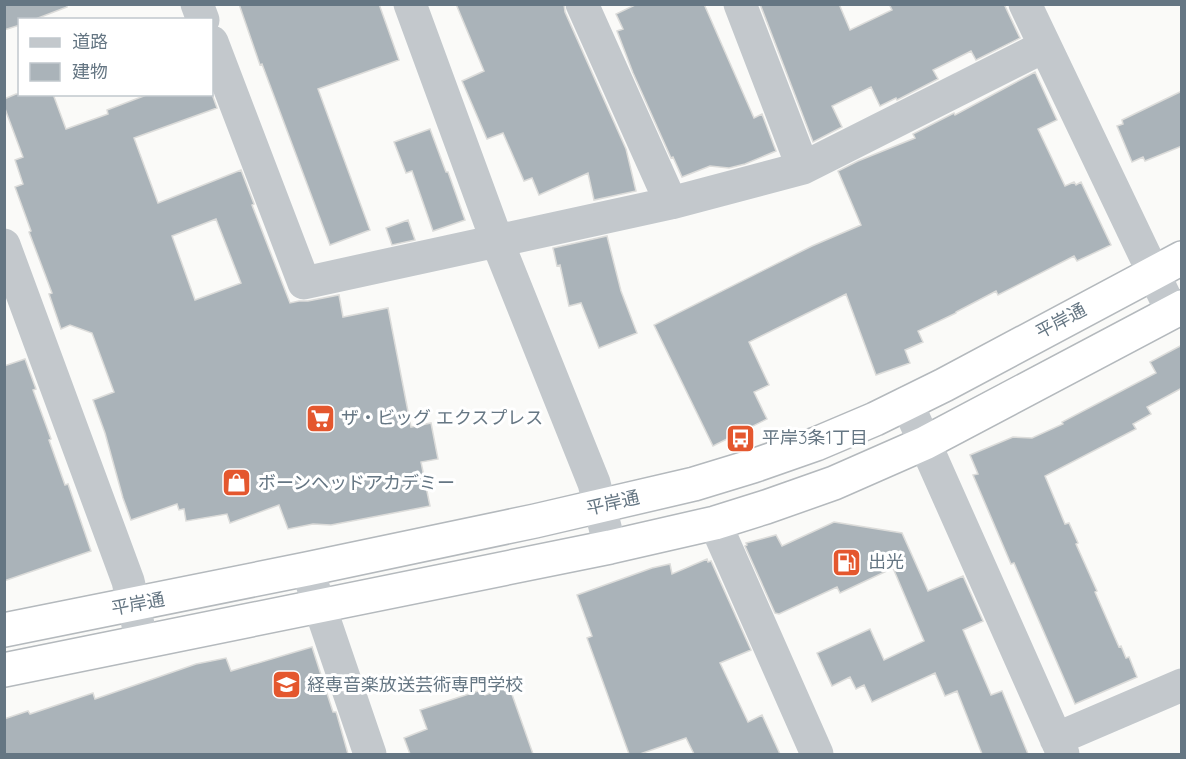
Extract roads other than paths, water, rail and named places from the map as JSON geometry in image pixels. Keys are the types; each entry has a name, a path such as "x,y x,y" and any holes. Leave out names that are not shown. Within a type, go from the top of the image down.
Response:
{"highway":[{"name":"平岸通","path":"4,630 307,569 601,506 694,484 753,466 816,444 907,403 1167,265"},
{"path":"4,670 715,523 834,483 925,443 1177,310"}],"street":[{"path":"410,4 497,241 594,483 610,546"},
{"path":"582,4 671,203"},
{"path":"740,4 803,168"},
{"path":"1025,4 1045,46 1167,265 1177,310"},
{"path":"213,45 304,283 671,203 803,168 1045,46"},
{"path":"4,245 128,581 142,642"},
{"path":"907,403 1059,747 1182,685"},
{"path":"715,523 817,754"},
{"path":"307,569 370,754"}],"place":[{"name":"ザ・ビッグ エクスプレス","path":"320,418"},
{"name":"平岸3条1丁目","path":"741,438"},
{"name":"ボーンヘッドアカデミー","path":"237,483"},
{"name":"出光","path":"847,562"},
{"name":"経専音楽放送芸術専門学校","path":"286,685"}]}
